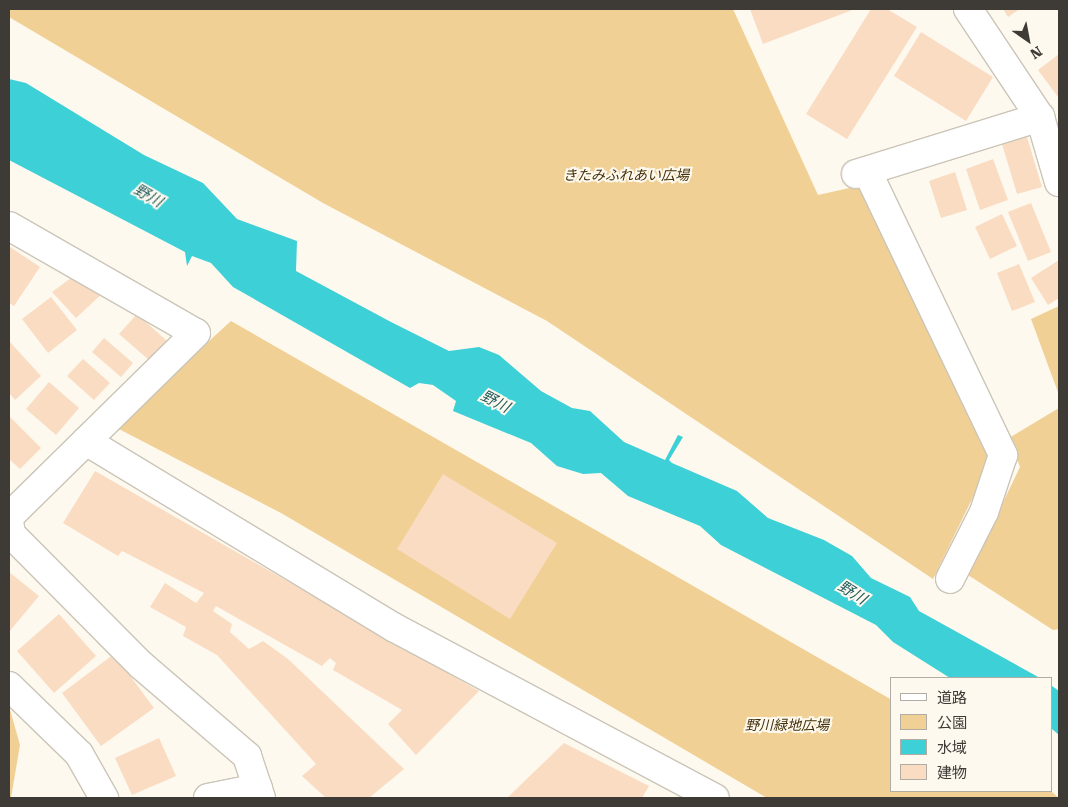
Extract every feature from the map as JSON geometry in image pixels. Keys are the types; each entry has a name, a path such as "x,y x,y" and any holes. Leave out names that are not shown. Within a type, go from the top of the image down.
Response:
{"street":[{"path":"968,9 1040,117 1059,182"},
{"path":"950,579 984,512 1003,455 862,173 1040,117"},
{"path":"9,226 196,333 9,517"},
{"path":"86,440 395,628 715,798"},
{"path":"9,521 12,534 141,666 247,756 260,793 208,798"},
{"path":"9,686 78,754 104,798"}],"green space":[{"name":"きたみふれあい広場","path":"9,9 733,9 818,195 863,185 993,456 933,579 547,321 323,203 9,17"},
{"path":"1059,306 1059,395 1031,319"},
{"name":"野川緑地広場","path":"231,321 890,699 890,792 1052,792 1059,798 767,798 281,513 115,427"},
{"path":"1059,408 1059,629 1053,630 968,575 1020,467 1009,438"},
{"path":"9,706 20,745 11,798 9,798"}],"water":[{"name":"野川","path":"9,79 26,83 144,155 203,183 237,219 297,241 296,271 391,322 449,351 479,347 499,355 541,391 572,408 590,411 624,442 665,460 678,435 683,437 669,460 672,463 737,491 768,518 824,540 852,556 871,578 910,597 919,611 1038,677 948,677 893,642 876,625 721,545 700,526 628,496 601,473 583,474 557,466 531,443 453,411 456,401 433,385 419,383 410,388 233,287 211,263 192,256 187,266 185,252 9,160"},
{"path":"1053,687 1059,691 1059,735 1053,730"}],"building":[{"path":"750,9 855,9 763,44"},
{"path":"871,9 887,9 917,27 847,139 806,114"},
{"path":"1003,9 1020,9 1008,17"},
{"path":"921,32 993,77 966,121 894,76"},
{"path":"1059,54 1059,95 1058,97 1038,70"},
{"path":"1027,137 1042,187 1017,194 1002,144"},
{"path":"993,159 1008,200 980,210 966,169"},
{"path":"955,172 967,210 941,218 929,181"},
{"path":"1031,203 1051,252 1028,261 1008,212"},
{"path":"1002,214 1017,246 990,259 975,227"},
{"path":"10,247 40,267 14,306 9,303"},
{"path":"1059,260 1059,298 1048,305 1031,278"},
{"path":"1019,264 1035,302 1012,311 997,273"},
{"path":"75,275 104,292 76,318 52,292"},
{"path":"51,297 77,330 48,353 22,319"},
{"path":"137,314 167,341 149,360 119,334"},
{"path":"104,338 133,363 121,377 92,352"},
{"path":"9,341 41,376 15,400 9,393"},
{"path":"83,359 110,383 94,400 67,376"},
{"path":"49,382 79,408 56,435 26,409"},
{"path":"9,416 41,448 20,469 9,459"},
{"path":"95,471 479,691 416,755 388,724 402,710 333,670 336,663 330,658 322,666 216,606 213,611 232,624 230,632 249,649 263,641 288,659 404,769 369,798 326,798 302,776 316,764 217,655 183,636 186,627 150,607 165,583 196,603 204,593 122,551 118,556 63,523"},
{"path":"443,474 557,543 510,619 397,549"},
{"path":"9,572 39,596 9,632"},
{"path":"59,614 96,656 54,693 17,651"},
{"path":"114,654 154,708 101,746 62,693"},
{"path":"159,738 176,776 132,795 115,758"},
{"path":"564,743 649,786 642,798 507,798"}]}
